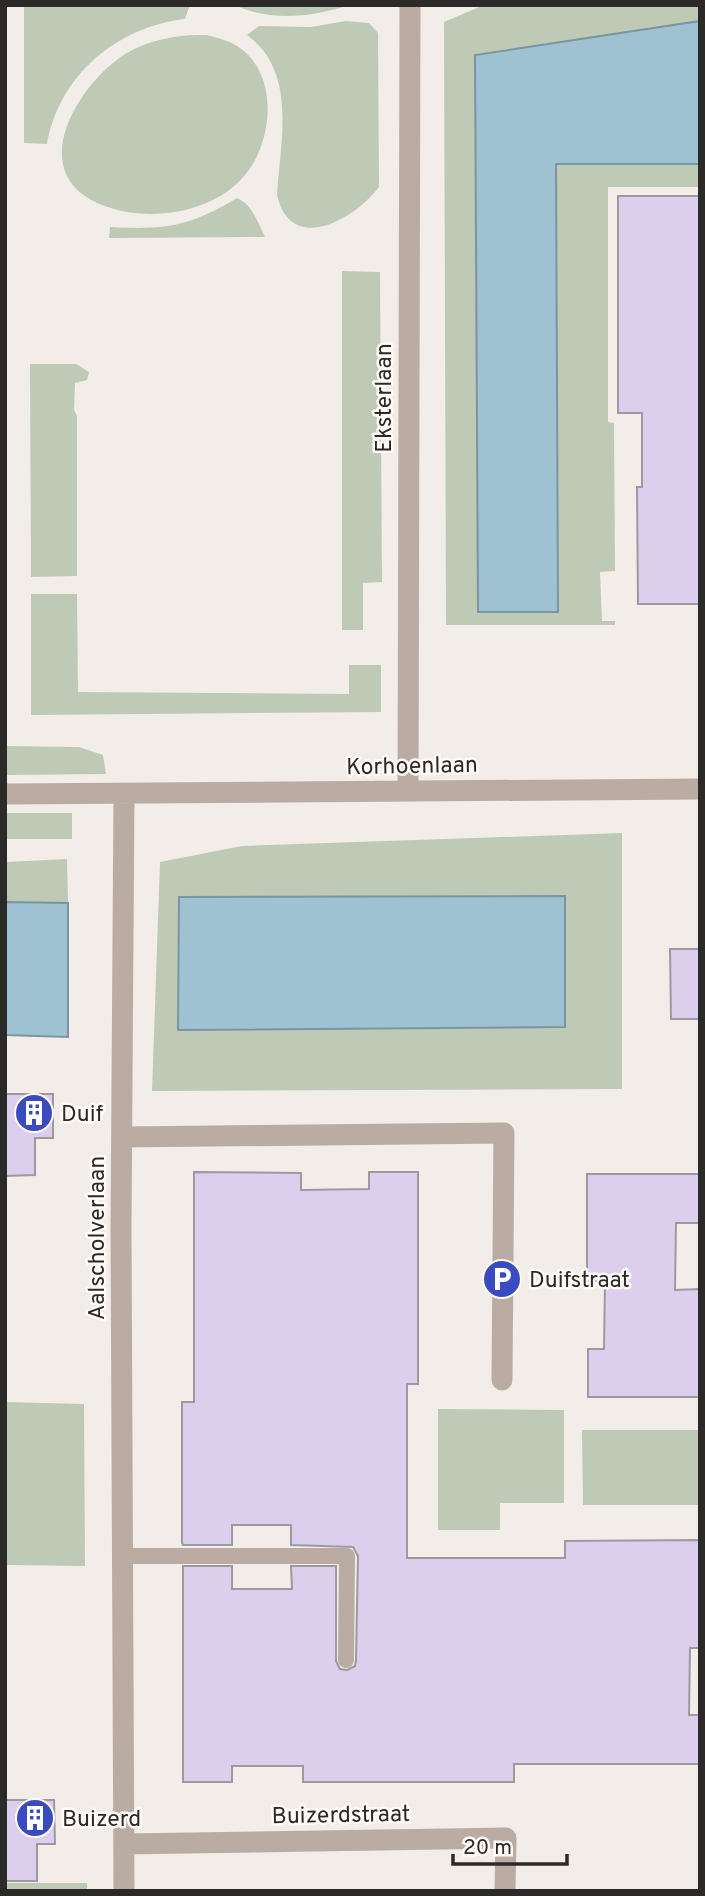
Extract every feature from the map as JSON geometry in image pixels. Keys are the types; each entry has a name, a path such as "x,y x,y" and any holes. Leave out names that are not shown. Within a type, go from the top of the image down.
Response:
{"street":[{"name":"Eksterlaan","path":"408,791 410,5"},
{"name":"Korhoenlaan","path":"5,794 700,789"},
{"name":"Aalscholverlaan","path":"124,794 121,1226 124,1891"},
{"path":"122,1137 503,1133 502,1380"},
{"name":"Buizerdstraat","path":"124,1844 506,1838 505,1891"}],"lane":[{"path":"124,1556 346,1556 346,1660"}],"green space":[{"path":"24,5 190,5 185,19 136,32 95,59 64,97 47,144 24,143"},
{"path":"234,5 350,5 306,15 277,16"},
{"path":"484,5 700,5 700,21 476,54 478,612 558,612 556,164 700,164 700,187 608,187 608,422 614,423 615,571 600,572 602,621 615,621 615,625 446,625 444,22"},
{"path":"346,21 369,23 378,33 379,187 340,220 309,228 295,224 284,213 277,195 282,131 280,88 274,68 263,50 247,35 259,26 311,27"},
{"path":"207,35 234,44 251,58 266,89 268,108 262,144 245,175 215,199 198,206 159,214 120,210 102,205 78,191 66,173 62,152 66,130 76,107 90,86 125,54 144,45 165,38"},
{"path":"237,198 251,209 265,237 109,238 110,227 161,227 190,221"},
{"path":"342,271 380,272 382,582 363,583 363,630 342,630"},
{"path":"30,364 76,364 89,372 87,380 75,383 77,576 31,577"},
{"path":"31,594 77,594 78,692 349,694 349,665 381,665 381,712 31,715"},
{"path":"5,746 79,747 103,755 106,774 5,775"},
{"path":"5,813 72,813 72,839 5,839"},
{"path":"622,833 622,1089 152,1091 160,862 242,846","holes":["565,896 564,1027 178,1030 179,898"]},
{"path":"67,859 68,903 5,901 5,862"},
{"path":"5,1402 84,1404 85,1566 5,1565"},
{"path":"438,1409 564,1410 564,1503 500,1503 500,1530 438,1530"},
{"path":"582,1430 700,1430 700,1505 583,1505"},
{"path":"5,1883 87,1883 87,1891 5,1891"}],"water":[{"path":"700,21 700,164 556,164 558,612 478,612 475,55"},
{"path":"565,896 565,1027 178,1030 179,897"},
{"path":"5,902 68,903 68,1037 5,1035"}],"building":[{"path":"618,196 700,196 700,604 638,604 637,487 642,487 642,413 618,413"},
{"path":"670,949 700,949 700,1019 671,1019"},
{"name":"Duif","path":"5,1094 53,1094 53,1138 35,1138 35,1175 5,1176"},
{"path":"194,1172 301,1173 301,1190 369,1189 369,1172 418,1172 418,1384 407,1384 407,1558 565,1558 565,1541 700,1540 700,1648 690,1648 689,1715 700,1715 700,1764 514,1764 514,1782 303,1782 303,1766 232,1766 232,1782 183,1782 183,1566 232,1566 232,1589 292,1589 291,1566 336,1566 336,1661 340,1669 347,1670 355,1666 356,1660 358,1556 353,1547 291,1545 291,1525 232,1525 232,1545 182,1543 182,1402 194,1402"},
{"path":"587,1174 700,1174 700,1223 676,1223 675,1290 700,1289 700,1397 588,1397 588,1349 604,1349 605,1281 587,1281"},
{"name":"Buizerd","path":"5,1800 54,1800 55,1844 37,1844 37,1881 5,1881"}],"place":[{"name":"Duif","path":"34,1113"},
{"name":"Duifstraat","path":"502,1279"},
{"name":"Buizerd","path":"35,1818"}]}
